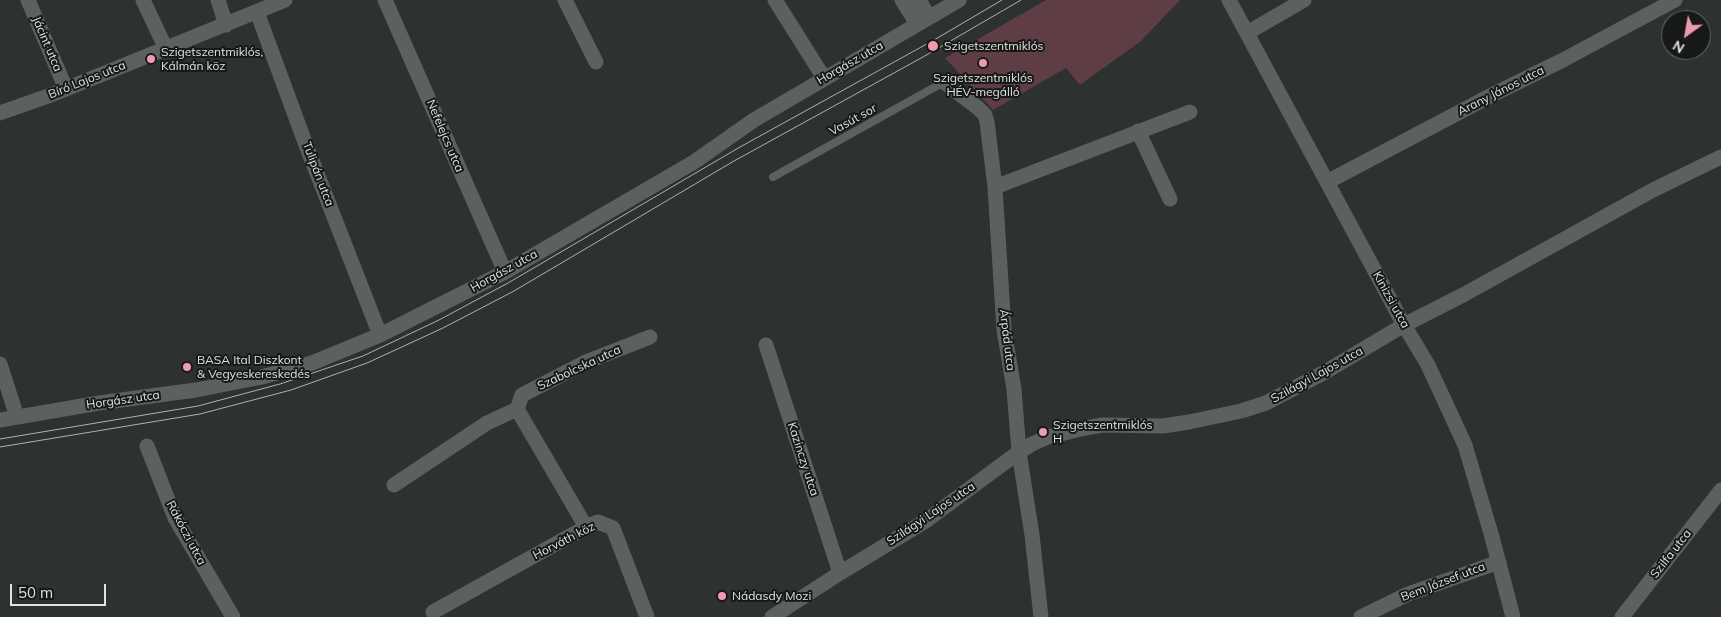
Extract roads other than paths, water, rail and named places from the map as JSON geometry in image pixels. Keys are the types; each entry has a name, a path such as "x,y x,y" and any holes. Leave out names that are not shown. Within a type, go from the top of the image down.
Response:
{"street":[{"name":"Jácint utca","path":"28,0 66,89"},
{"path":"143,0 166,49"},
{"path":"218,0 226,25"},
{"name":"Bíró Lajos utca","path":"0,114 285,0"},
{"name":"Nefelejcs utca","path":"385,0 505,272"},
{"path":"565,0 596,62"},
{"path":"775,0 824,78"},
{"path":"902,0 923,21"},
{"path":"919,0 923,21"},
{"name":"Horgász utca","path":"0,420 99,402 196,390 262,378 312,363 380,335 505,272 694,162 754,120 959,0"},
{"name":"Kinizsi utca","path":"1229,0 1326,182 1428,365 1464,445 1499,562 1513,617"},
{"path":"1247,33 1304,0"},
{"name":"Arany János utca","path":"1326,182 1675,0"},
{"name":"Tulipán utca","path":"257,12 306,145 380,335"},
{"name":"Árpád utca","path":"944,82 985,115 987,122 995,187 1004,330 1014,389 1019,452 1042,617"},
{"path":"995,187 1190,112"},
{"path":"1138,131 1170,199"},
{"name":"Szilágyi Lajos utca","path":"772,617 840,572 926,520 1032,444 1048,437 1103,425 1163,426 1212,418 1241,412 1266,402 1290,391 1404,325 1463,296 1653,190 1721,157"},
{"name":"Szabolcska utca","path":"394,485 487,423 517,409 522,395 586,362 650,337"},
{"name":"Kazinczy utca","path":"766,345 840,572"},
{"path":"0,364 17,417"},
{"path":"517,409 586,527"},
{"name":"Rákóczi utca","path":"147,446 175,518 234,617"},
{"name":"Szilfa utca","path":"1622,617 1721,490"},
{"name":"Horváth köz","path":"433,612 598,522 613,528 647,617"},
{"name":"Bem József utca","path":"1361,617 1408,594 1499,562"}],"lane":[{"name":"Vasút sor","path":"773,177 944,82"}],"tram line":[{"path":"0,439 198,406 280,384 363,356 439,320 508,283 740,147 934,40 1002,0"},
{"path":"0,447 200,414 291,390 367,363 443,328 514,291 734,161 923,57 1021,0"}],"place":[{"name":"Szigetszentmiklós","path":"933,46"},
{"name":"Szigetszentmiklós, Kálmán köz","path":"151,59"},
{"name":"Szigetszentmiklós HÉV-megálló","path":"983,63"},
{"name":"BASA Ital Diszkont & Vegyeskereskedés","path":"187,367"},
{"name":"Szigetszentmiklós H","path":"1043,432"},
{"name":"Nádasdy Mozi","path":"722,596"}]}
